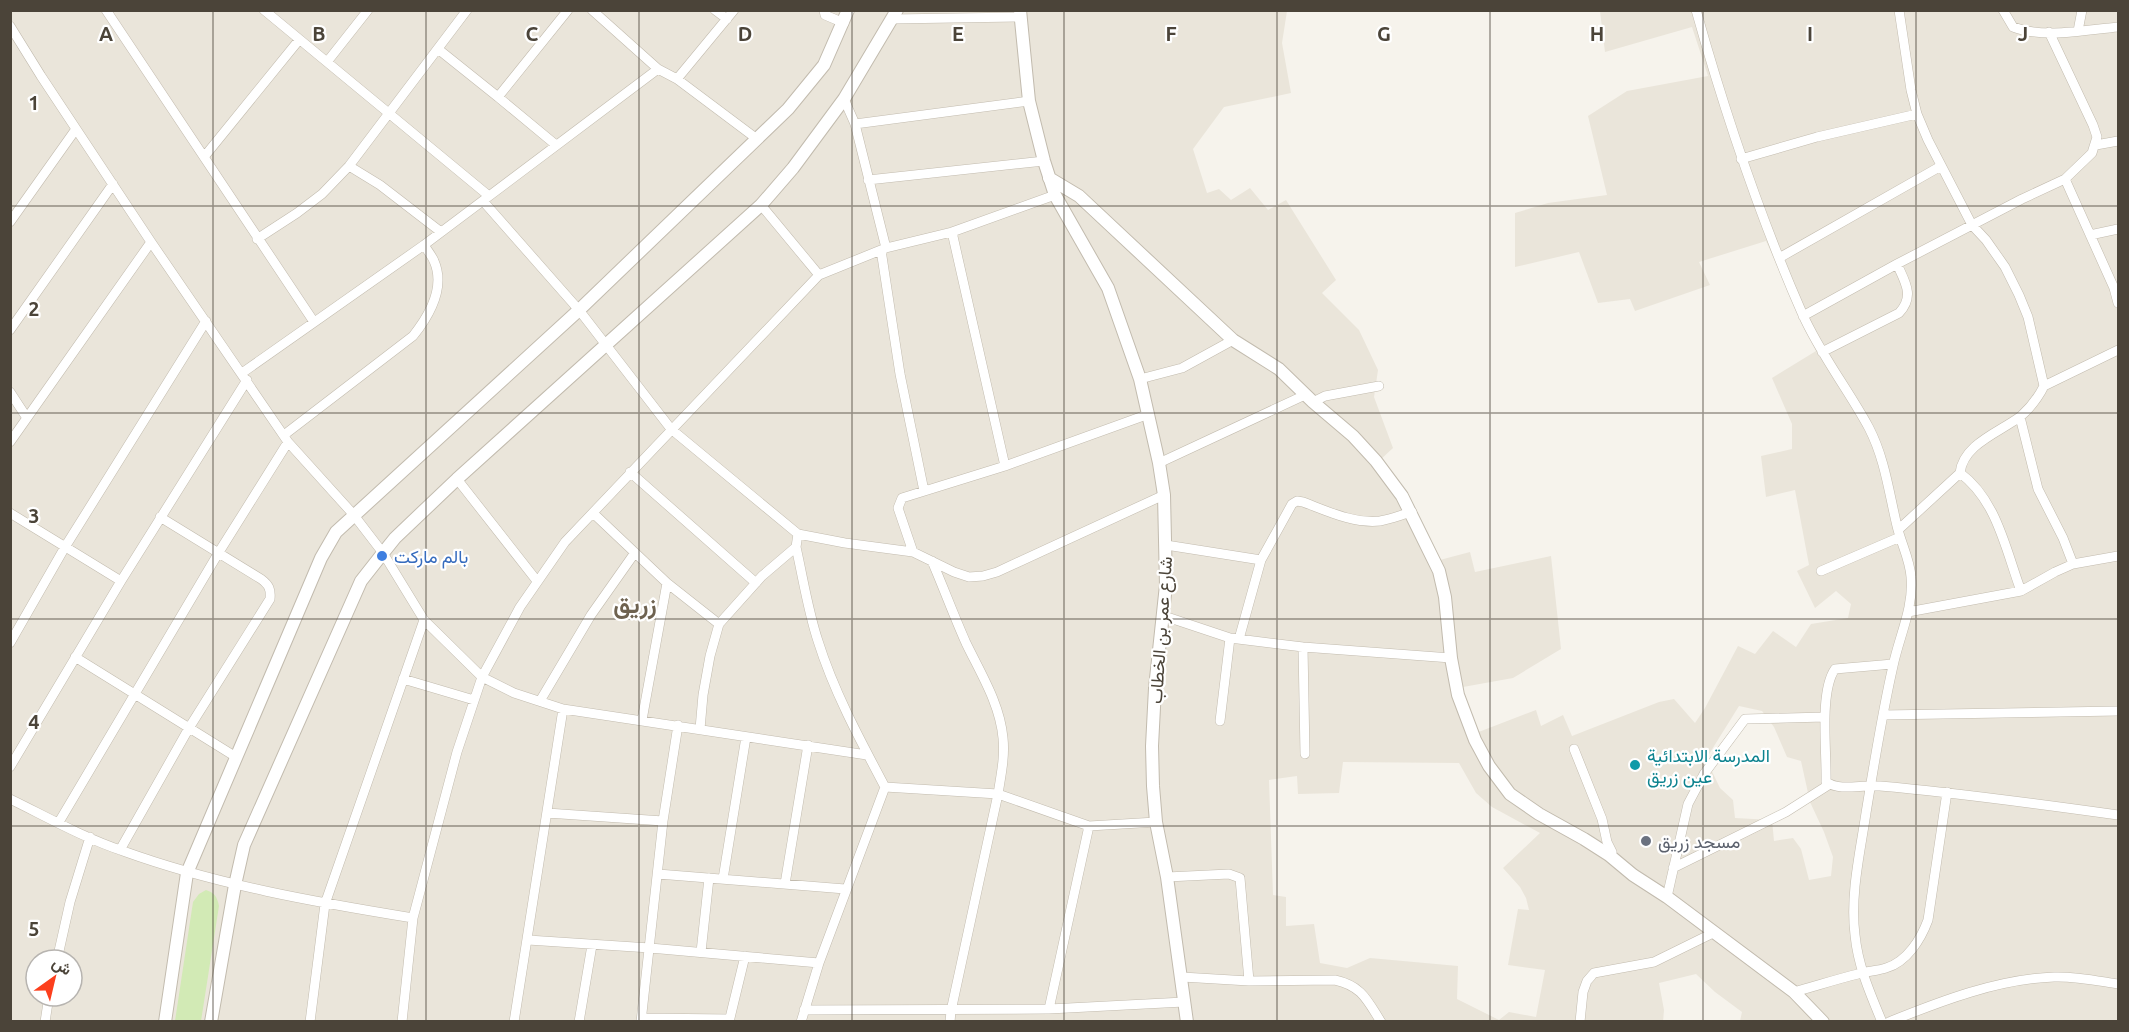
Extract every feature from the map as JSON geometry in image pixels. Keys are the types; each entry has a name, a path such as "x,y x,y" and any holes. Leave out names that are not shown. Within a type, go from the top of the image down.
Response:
{"street":[{"path":"106,10 314,322"},
{"path":"327,62 368,10"},
{"path":"257,238 322,194 349,166 467,10"},
{"path":"498,97 568,10"},
{"path":"592,10 658,69 677,79 758,139"},
{"path":"716,10 727,19"},
{"path":"677,79 734,10"},
{"path":"165,1022 187,873 321,558 336,532 353,514 579,310 758,139 815,78 824,65 846,17 825,15 824,10"},
{"path":"1696,10 1741,159 1803,316 1880,451 1911,576 1908,612 1893,664 1883,715 1853,908 1861,973 1882,1022"},
{"path":"1899,10 1911,90 1917,114 1972,225 2005,267 2019,295 2028,317 2044,386"},
{"path":"2003,10 2013,27 2030,31 2078,31 2118,27"},
{"path":"2078,31 2082,10"},
{"path":"266,11 388,112 486,198 579,310 671,429 798,534 913,552 969,577 990,574 1164,495"},
{"path":"211,1022 244,844 361,582 395,538 604,344 761,206 793,168 844,99 894,15 1020,14"},
{"name":"شارع عمر بن الخطاب","path":"1020,14 1029,101 1049,178 1055,195 1108,288 1140,378 1159,463 1164,495 1166,545 1164,616 1155,688 1152,746 1156,822 1167,877 1187,1022"},
{"path":"10,26 151,242 286,438 353,514 383,553 424,620 482,677 513,693 563,708 867,755"},
{"path":"1803,316 1972,225 2065,179 2092,153 2097,136 2094,125 2049,32"},
{"path":"204,157 299,40"},
{"path":"438,49 556,146"},
{"path":"10,767 244,377 314,322 424,245 658,69"},
{"path":"844,99 855,124 883,249 900,374 924,491"},
{"path":"855,124 1029,101"},
{"path":"1741,159 1817,137 1917,114"},
{"path":"10,222 76,129"},
{"path":"2096,145 2118,141"},
{"path":"868,180 1044,161"},
{"path":"349,166 380,185 441,232"},
{"path":"1779,258 1941,166"},
{"path":"1049,178 1079,196 1233,340 1279,369 1367,450 1402,496 1412,512 1439,571 1445,597 1451,658 1458,694 1475,740 1502,784 1517,799 1609,855 1715,932 1794,992 1823,1022"},
{"path":"2065,179 2114,288 2118,303"},
{"path":"10,330 113,184"},
{"path":"402,1022 413,918 451,774 474,700 482,677 500,641 537,581 565,542 819,275 883,249 952,232 1055,195"},
{"path":"761,206 819,275"},
{"path":"2090,235 2118,229"},
{"path":"952,232 1005,466"},
{"path":"10,442 151,242"},
{"path":"59,822 286,438 413,336 427,318 438,283 435,262 424,245"},
{"path":"1822,352 1899,312 1905,306 1908,286 1898,264"},
{"path":"10,644 66,547 206,321"},
{"path":"1140,378 1182,368 1233,340"},
{"path":"1821,571 1899,533 1960,473 1961,465 1970,452 2020,417 2038,398 2044,386 2118,350"},
{"path":"1159,463 1309,398 1379,386"},
{"path":"10,392 27,418"},
{"path":"913,552 898,508 902,498 1005,466 1149,414"},
{"path":"2020,417 2038,489 2063,538 2073,564"},
{"path":"630,472 756,583"},
{"path":"1960,473 1974,485 1989,506 2021,591"},
{"path":"457,479 537,581"},
{"path":"1220,721 1234,638 1261,560 1288,509 1297,501 1350,518 1368,521 1382,520 1412,512"},
{"path":"10,513 121,581"},
{"path":"592,513 667,583 719,624"},
{"path":"120,850 189,728 270,599 271,592 268,584 160,517"},
{"path":"798,534 796,547 817,639 831,677 867,755 885,787"},
{"path":"1166,545 1261,560"},
{"path":"700,729 710,656 719,624 756,583 796,547"},
{"path":"540,702 591,615 634,554"},
{"path":"1908,612 2021,591 2073,564 2118,556"},
{"path":"932,561 992,696 1000,718 1003,738 1003,759 998,794 950,1022"},
{"path":"642,720 667,583"},
{"path":"1164,616 1234,638 1303,647 1451,658"},
{"path":"310,1022 325,904 424,620"},
{"path":"1303,647 1305,754"},
{"path":"75,657 236,756"},
{"path":"1893,664 1835,669 1828,679 1825,717 1826,782 1836,788 1871,785 1947,792 2118,815"},
{"path":"404,679 474,700"},
{"path":"514,1022 563,708"},
{"path":"1883,715 2118,711"},
{"path":"1667,897 1688,804 1704,774 1745,719 1825,717"},
{"path":"678,725 663,821 642,1020 729,1020 745,956"},
{"path":"723,879 746,736"},
{"path":"785,884 808,746"},
{"path":"1574,749 1602,819 1611,852 1609,855"},
{"path":"1673,868 1786,812 1830,784"},
{"path":"885,787 998,794 1089,826 1156,822"},
{"path":"801,1022 845,889 885,787"},
{"path":"1794,992 1861,973 1888,968 1903,958 1922,934 1928,920 1947,792"},
{"path":"10,799 120,850 187,873 325,904 413,918"},
{"path":"547,813 663,821"},
{"path":"1049,1009 1089,826"},
{"path":"60,948 70,902 90,837"},
{"path":"658,874 845,889"},
{"path":"1167,877 1229,874 1240,878 1249,981"},
{"path":"701,952 709,878"},
{"path":"1580,1022 1583,992 1587,981 1594,973 1654,962 1715,932"},
{"path":"528,940 819,963"},
{"path":"579,1022 592,945"},
{"path":"1182,977 1249,981 1317,979 1349,983 1361,992 1381,1022"},
{"path":"1890,1022 1932,1005 2024,980 2056,977 2118,984"},
{"path":"804,1010 1049,1009 1184,1002"}],"shaded area":[{"path":"10,11 1287,11 1282,43 1291,93 1224,107 1193,149 1207,193 1219,189 1231,200 1250,188 1268,210 1286,200 1336,280 1322,293 1359,330 1378,370 1374,397 1393,448 1379,461 1436,561 1470,552 1475,572 1551,556 1561,649 1513,678 1463,687 1462,715 1476,733 1536,710 1541,726 1563,715 1572,736 1659,702 1674,699 1695,723 1738,646 1755,654 1773,631 1796,647 1811,624 1848,618 1851,604 1836,591 1815,608 1797,571 1809,565 1795,490 1766,497 1761,456 1792,449 1792,424 1772,378 1816,351 1766,241 1699,262 1710,285 1635,311 1630,299 1598,303 1579,252 1515,267 1515,213 1548,203 1607,195 1588,116 1627,91 1708,76 1692,27 1605,52 1600,11 2118,11 2118,1021 1740,1021 1742,1012 1696,974 1659,983 1664,1010 1663,1022 11,1021","holes":["1739,706 1762,711 1774,727 1787,757 1801,761 1810,802 1833,857 1831,876 1809,880 1801,849 1793,838 1774,841 1772,820 1735,818 1733,800 1720,788 1706,759","1343,762 1459,763 1476,793 1492,807 1540,833 1503,868 1520,887 1529,910 1518,909 1508,965 1545,970 1536,1017 1509,1012 1499,1020 1457,999 1458,966 1370,958 1347,968 1320,963 1314,924 1286,926 1286,897 1273,895 1269,780 1297,776 1298,794 1339,793"]}],"green space":[{"path":"206,890 212,892 219,906 201,1021 175,1021 193,902 199,894"}],"place":[{"name":"بالم ماركت","path":"382,556"},
{"name":"المدرسة الابتدائية عين زريق","path":"1635,765"},
{"name":"مسجد زريق","path":"1646,841"}],"district":[{"name":"زريق","path":"635,604"}]}
